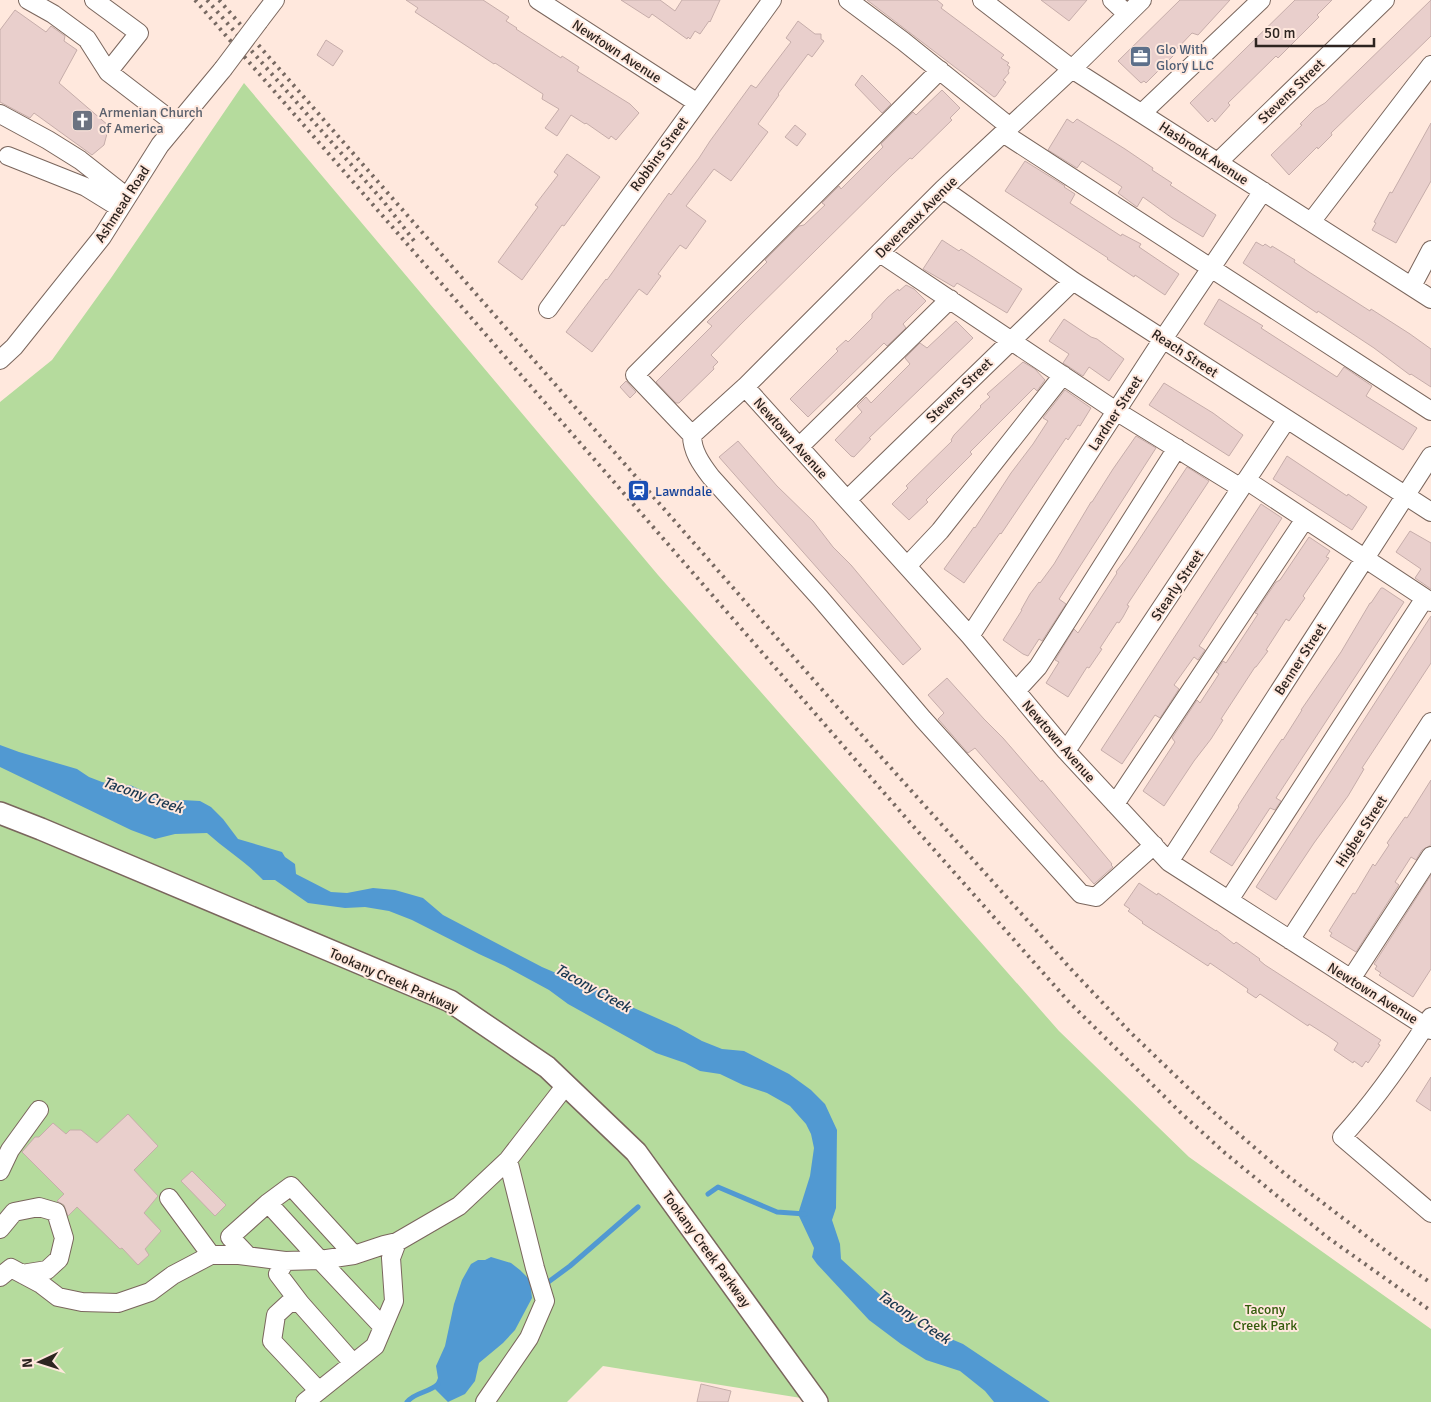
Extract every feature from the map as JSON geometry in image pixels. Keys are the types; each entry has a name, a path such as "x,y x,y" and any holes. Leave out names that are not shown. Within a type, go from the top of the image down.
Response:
{"main road":[{"name":"Tookany Creek Parkway","path":"0,813 450,1001 547,1067 636,1152 817,1402"}],"street":[{"path":"28,0 53,14 87,39 108,72 176,125"},
{"path":"94,0 139,33 108,72"},
{"name":"Ashmead Road","path":"0,360 14,346 102,237 160,145 242,45 275,0"},
{"name":"Newtown Avenue","path":"538,0 696,102"},
{"name":"Robbins Street","path":"548,309 696,102 772,0"},
{"path":"848,0 940,70 1007,130 1210,269 1431,412"},
{"name":"Hasbrook Avenue","path":"982,0 1072,69 1431,299"},
{"path":"1112,0 1127,14"},
{"name":"Devereaux Avenue","path":"692,435 880,253 943,189 1072,69 1142,0"},
{"path":"1142,113 1261,0"},
{"name":"Stevens Street","path":"1218,162 1385,0"},
{"path":"1311,222 1431,64"},
{"path":"940,70 635,374 692,435 692,444 701,464 711,476 820,598 923,719 1081,894 1096,897 1154,845"},
{"path":"0,114 80,160 124,203"},
{"path":"8,156 124,203"},
{"name":"Reach Street","path":"943,189 1073,281 1431,512"},
{"name":"Lardner Street","path":"970,636 1163,339 1263,191"},
{"path":"1412,286 1431,250"},
{"path":"880,253 1116,411 1177,448 1305,519 1428,600 1229,900"},
{"name":"Stevens Street","path":"847,500 1073,281"},
{"path":"799,447 950,299"},
{"path":"907,566 940,531 1063,375"},
{"name":"Newtown Avenue","path":"744,386 970,636 1066,751 1169,862 1351,979 1429,1024"},
{"name":"Stearly Street","path":"1066,751 1287,419"},
{"path":"1016,691 1038,667 1177,448"},
{"name":"Benner Street","path":"1169,862 1431,456"},
{"path":"1115,804 1305,519"},
{"name":"Higbee Street","path":"1290,940 1431,722"},
{"path":"1351,979 1431,856"},
{"path":"1429,1024 1360,1118 1342,1137 1431,1213"},
{"path":"8,1271 41,1284 58,1297 82,1302 118,1303 150,1292 173,1275 211,1255 248,1256 286,1261 320,1260 354,1255 397,1242 459,1206 508,1160 566,1085"},
{"path":"0,1171 10,1150 39,1110"},
{"path":"485,1402 529,1338 545,1301 530,1251 508,1160"},
{"path":"248,1256 230,1237 268,1203 291,1186 354,1255"},
{"path":"169,1198 211,1255"},
{"path":"268,1203 383,1327"},
{"path":"2,1222 14,1212 38,1207 56,1212 64,1238 59,1259 47,1270 8,1271"},
{"path":"300,1303 289,1303 276,1315 272,1341 312,1397 375,1346 394,1301 391,1258 397,1242"},
{"path":"286,1261 278,1274 300,1303 353,1363"}],"green space":[{"name":"Tacony Creek Park","path":"244,83 658,575 1059,1031 1189,1157 1431,1329 1431,1402 826,1402 603,1366 567,1402 0,1402 0,402 52,360 111,278"}],"water":[{"name":"Tacony Creek","path":"0,745 77,769 89,777 102,782 120,786 130,785 168,802 182,800 200,801 211,807 223,819 238,839 282,852 285,857 295,864 296,874 331,892 347,893 373,888 395,890 423,898 443,915 542,967 587,983 609,997 677,1027 702,1041 722,1049 744,1051 789,1074 811,1090 825,1104 837,1130 836,1208 832,1220 840,1244 841,1259 900,1313 922,1329 963,1344 1050,1402 994,1402 985,1391 960,1371 926,1360 869,1320 817,1264 812,1257 814,1248 798,1214 810,1176 814,1148 811,1134 806,1124 790,1106 767,1093 743,1085 720,1074 700,1071 685,1063 656,1053 505,966 412,920 389,911 365,907 345,908 308,903 275,880 263,880 207,833 175,834 155,839 131,830 0,767"},
{"path":"491,1257 511,1263 530,1280 532,1298 515,1330 479,1363 475,1381 465,1394 448,1402 434,1388 438,1378 436,1366 445,1346 454,1304 462,1280 471,1264"}],"building":[{"path":"406,0 483,0 509,17 506,21 516,29 561,58 562,56 579,67 577,71 630,104 639,113 616,140 611,136 609,139 571,115 557,136 545,128 559,109 542,99 543,94 415,12 418,8"},
{"path":"621,0 660,0 675,11 682,0 720,0 710,22 700,34 695,31 690,39 688,37 687,39 652,14 649,18"},
{"path":"867,0 937,0 943,5 941,8 1004,55 1001,58 1009,63 1007,65 1010,67 1009,73 1003,80 1006,82 994,97"},
{"path":"1041,0 1087,0 1069,21"},
{"path":"1180,0 1230,0 1198,35 1192,33 1173,53 1175,54 1146,83 1144,81 1141,83 1118,61"},
{"path":"1295,0 1332,0 1317,15 1319,17 1278,58 1276,56 1228,103 1230,105 1215,122 1212,118 1208,122 1190,103"},
{"path":"1431,0 1431,36 1331,133 1332,135 1318,149 1317,147 1289,175 1271,155 1302,125 1300,124 1315,109 1325,103"},
{"path":"15,10 46,32 51,26 65,36 64,41 77,50 59,83 109,126 104,145 92,155 34,113 30,118 0,102 0,30"},
{"path":"798,21 815,34 821,34 821,39 824,41 812,57 808,54 758,124 768,132 731,181 714,169 686,206 706,221 686,249 680,245 658,274 661,276 647,295 639,289 592,352 566,332 607,280 669,193 671,195 699,158 751,85 756,88 791,42 786,38"},
{"path":"326,40 343,51 333,66 317,55"},
{"path":"862,75 891,104 882,113 855,85"},
{"path":"942,90 960,108 950,118 952,120 912,159 910,158 893,174 740,325 711,355 718,362 713,367 714,369 679,403 676,403 656,382 712,326 707,322 767,262 765,260 799,226 804,225 825,205 822,203 839,186 841,189 883,147 881,144 913,112 916,115"},
{"path":"1067,119 1073,123 1077,119 1125,149 1172,183 1170,185 1216,215 1203,237 1143,197 1137,207 1118,193 1122,187 1082,161 1077,168 1048,150"},
{"path":"1431,123 1431,181 1396,243 1372,230 1376,223 1374,222"},
{"path":"795,125 806,134 797,146 785,137"},
{"path":"567,154 600,177 522,280 498,262 538,207 535,205 558,175 554,172"},
{"path":"1025,161 1075,194 1070,203 1121,236 1122,234 1141,244 1139,247 1179,274 1165,295 1135,275 1134,277 1005,191"},
{"path":"942,240 959,251 961,249 1022,289 1007,313 957,283 954,287 923,269"},
{"path":"1256,242 1271,248 1272,246 1295,260 1294,262 1309,272 1370,311 1371,309 1431,349 1431,387 1410,375 1374,348 1318,311 1317,313 1243,263"},
{"path":"906,285 914,289 926,301 903,324 906,328 887,346 884,343 808,417 790,399 838,351 836,349 846,340 848,342 872,318 872,314 888,297"},
{"path":"1219,299 1263,326 1261,328 1337,377 1344,367 1372,386 1366,396 1417,428 1403,450 1204,324"},
{"path":"1064,319 1097,339 1124,359 1109,381 1089,367 1083,376 1063,363 1069,354 1049,341"},
{"path":"956,321 973,338 869,438 871,439 854,457 851,456 835,440 862,412 857,406 866,397 871,403 910,364 905,358 920,343 927,348"},
{"path":"1023,362 1035,369 1045,380 1037,391 1034,388 970,452 972,454 926,500 928,502 909,520 892,504 908,488 906,486 952,441 954,435 990,397 987,394"},
{"path":"626,381 636,392 630,398 620,387"},
{"path":"1164,383 1213,413 1243,435 1229,456 1149,405"},
{"path":"1065,390 1091,408 1080,426 1078,425 1068,440 1066,438 1001,534 964,583 944,569 1033,444 1048,421 1043,418"},
{"path":"1136,436 1156,448 1059,599 1066,604 1042,641 1039,639 1028,656 1023,654 1003,640 1030,594 1054,564 1091,502"},
{"path":"738,441 777,486 813,521 921,649 903,665 719,457"},
{"path":"1287,456 1367,507 1352,530 1273,479"},
{"path":"1187,467 1209,481 1127,605 1129,606 1123,617 1119,623 1117,622 1100,648 1102,649 1089,668 1087,667 1068,697 1046,683 1059,662 1055,660 1074,629 1078,633 1116,572"},
{"path":"1261,504 1282,518 1199,646 1205,650 1198,660 1194,657 1174,685 1179,689 1160,718 1155,715 1122,764 1101,750"},
{"path":"1410,531 1431,543 1431,589 1415,578 1421,569 1396,552"},
{"path":"1309,537 1330,551 1326,557 1329,558 1303,596 1305,598 1289,621 1286,619 1266,650 1268,651 1255,667 1221,719 1223,720 1211,739 1164,806 1143,791 1175,742 1172,738 1197,700 1200,703 1219,674 1216,672 1223,661 1226,663 1258,614 1255,613"},
{"path":"1381,588 1404,602 1276,798 1281,801 1275,810 1270,808 1232,866 1210,852 1238,806 1341,652"},
{"path":"1431,616 1431,663 1362,768 1364,769 1348,796 1276,900 1256,887"},
{"path":"947,678 1041,782 1042,780 1112,864 1113,867 1094,884 975,748 968,753 938,719 944,713 928,695"},
{"path":"1431,780 1431,845 1422,850 1416,860 1411,857 1395,882 1399,885 1356,952 1330,936 1332,933 1329,931 1373,864 1375,866 1389,845 1387,843 1405,817 1407,818"},
{"path":"1431,875 1431,969 1413,997 1379,975 1381,973 1375,969 1377,966 1374,964"},
{"path":"1139,883 1216,930 1234,944 1236,942 1260,959 1265,965 1381,1040 1378,1044 1380,1045 1368,1063 1366,1061 1362,1067 1354,1061 1353,1063 1334,1050 1338,1043 1328,1036 1309,1024 1308,1026 1260,994 1256,998 1247,992 1248,989 1210,963 1208,966 1142,923 1124,905"},
{"path":"1431,1077 1431,1111 1416,1101"},
{"path":"128,1114 158,1146 134,1170 158,1196 144,1213 161,1231 145,1249 149,1255 138,1265 77,1207 68,1216 64,1205 57,1201 64,1194 22,1152 35,1137 39,1137 53,1123 66,1134 70,1130 81,1130 97,1143"},
{"path":"192,1171 226,1205 215,1216 181,1181"},
{"path":"701,1384 731,1391 728,1402 697,1402"}],"waterway":[{"path":"708,1194 718,1187 777,1212 805,1214"},
{"path":"547,1283 570,1266 638,1207"},
{"path":"407,1402 414,1396 438,1384"}],"railway":[{"path":"195,0 906,818 1069,1002 1181,1113 1225,1153 1327,1237 1431,1311"},
{"path":"207,0 384,202 415,242"},
{"path":"219,0 874,749 1070,968 1130,1032 1210,1109 1285,1174 1403,1264 1431,1283"}],"place":[{"name":"Glo With Glory LLC","path":"1140,57"},
{"name":"Armenian Church of America","path":"83,120"},
{"name":"Lawndale","path":"639,491"}]}
